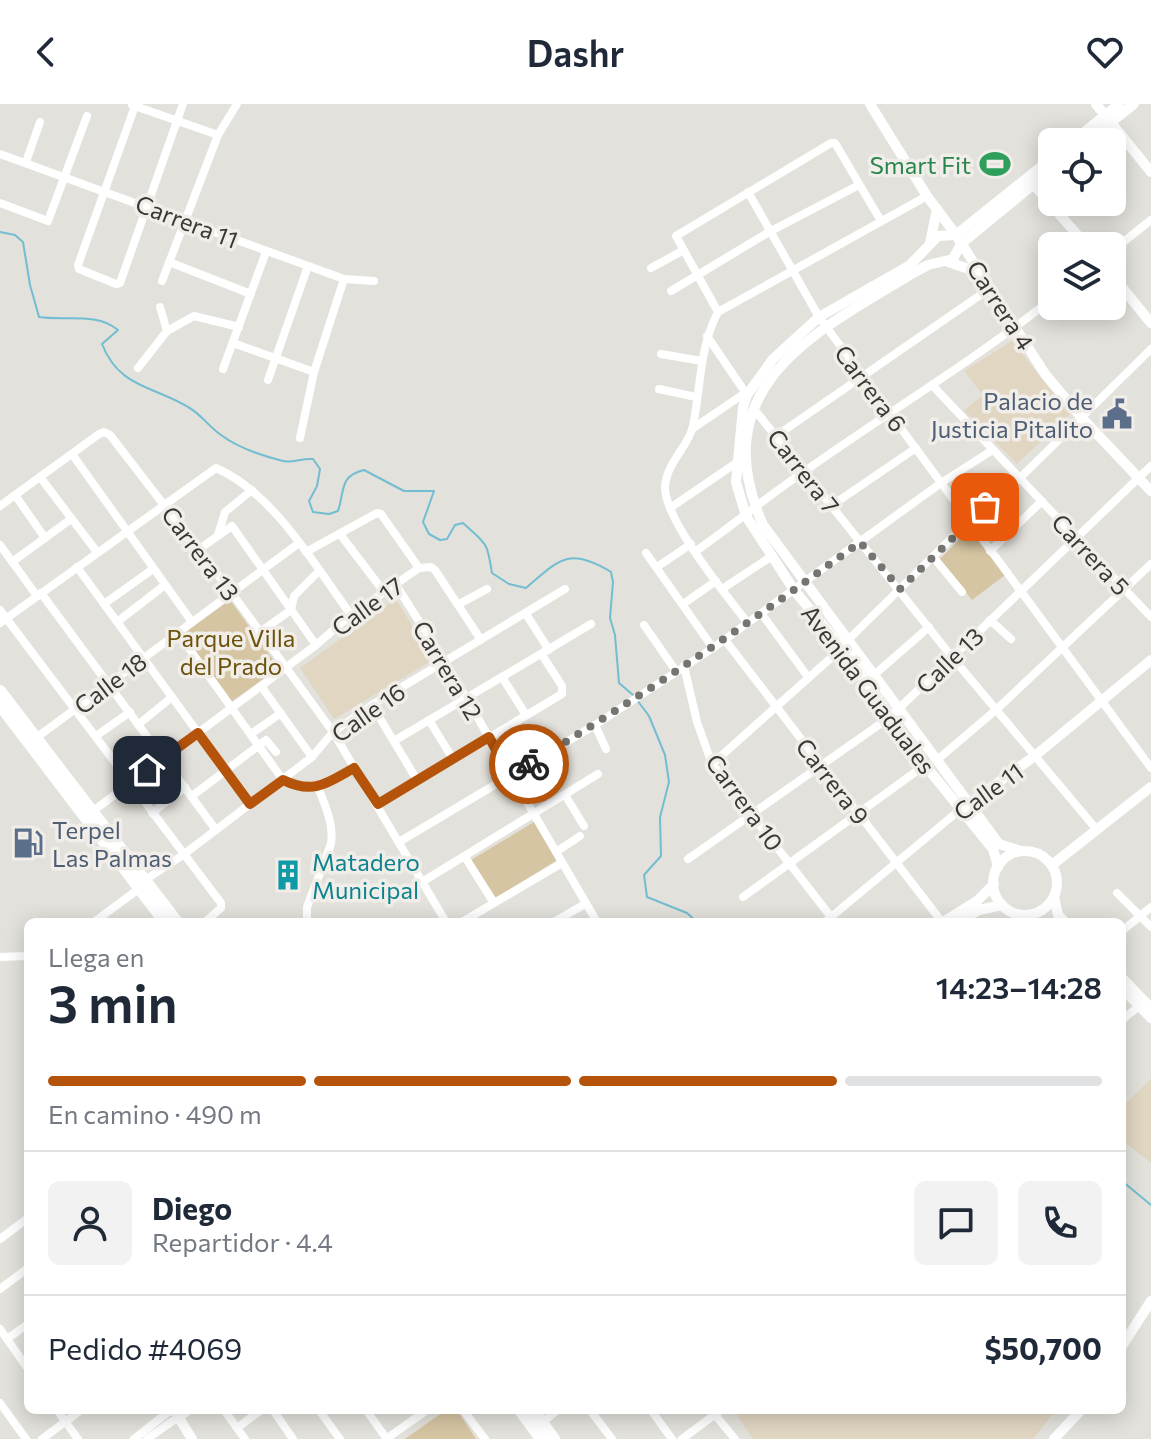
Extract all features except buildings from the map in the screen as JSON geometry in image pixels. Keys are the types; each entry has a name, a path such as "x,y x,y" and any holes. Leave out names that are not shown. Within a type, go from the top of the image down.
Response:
{"highway":[{"path":"0,691 89,814"},
{"path":"0,705 173,918"},
{"path":"143,884 163,918"},
{"path":"524,1414 539,1430 554,1439"}],"main road":[{"name":"Carrera 4","path":"870,104 1045,374 1151,491"},
{"path":"1096,104 1151,172"},
{"path":"1099,128 1119,104"},
{"path":"1094,128 1134,104"},
{"path":"948,262 956,255 958,239 1038,170"},
{"path":"958,239 1038,180"},
{"path":"1033,184 1075,232"},
{"path":"930,243 937,209"},
{"name":"Avenida Guaduales","path":"958,239 944,235 930,243 910,265 822,321 773,359 746,394 736,482 746,516 794,590 874,675 925,765 966,805 999,844 1021,851"},
{"path":"948,262 978,272"},
{"name":"Avenida Guaduales","path":"948,262 928,265 822,321 785,359 763,388 749,425 746,457 755,508 763,525 894,713 937,760 993,849 998,867"},
{"path":"1126,292 1151,323"},
{"name":"Calle 11","path":"966,805 1036,755 1151,660"},
{"path":"1052,865 1151,787"},
{"path":"949,918 977,901 994,884 998,867 1008,857 1021,851 1038,854 1052,865 1057,881 1054,897 1061,918"},
{"path":"994,884 1002,905 1015,913 1037,913 1048,918"},
{"path":"1037,913 1054,897"},
{"path":"965,918 979,910 1002,905"},
{"path":"1126,982 1146,1001 1151,1018"},
{"path":"1126,990 1146,1001"},
{"path":"1126,1340 1151,1301"},
{"path":"175,1414 192,1439"},
{"path":"1054,1439 1077,1414"}],"street":[{"path":"183,104 177,120 120,283 79,269 133,105 177,120 218,135"},
{"path":"162,281 218,135 237,104"},
{"path":"0,203 48,221 87,116"},
{"path":"26,162 40,122"},
{"path":"718,312 676,236 833,142 881,221"},
{"name":"Carrera 11","path":"0,154 344,279 374,281"},
{"path":"671,291 769,232 859,185"},
{"name":"Carrera 6","path":"748,192 822,321 1151,768"},
{"path":"747,622 693,547 670,508 665,487 669,470 692,429 707,335 718,312 927,196"},
{"path":"1126,240 1151,220"},
{"path":"651,268 682,251"},
{"path":"223,369 266,252"},
{"path":"169,262 251,294"},
{"path":"268,380 308,266"},
{"path":"300,438 314,372 344,279"},
{"path":"776,436 989,289"},
{"path":"160,307 167,331"},
{"path":"657,567 746,516 803,472 1038,310"},
{"path":"138,368 167,331 194,316 239,327"},
{"path":"692,429 746,394 707,335"},
{"path":"233,343 314,372"},
{"path":"712,764 846,644 968,522 1020,478 1151,349"},
{"path":"661,354 702,361"},
{"name":"Carrera 5","path":"932,385 991,451 1151,617"},
{"path":"659,389 696,397"},
{"name":"Carrera 7","path":"754,409 952,657 1097,830"},
{"name":"Carrera 13","path":"72,454 104,432 110,435 231,592 333,732 444,918"},
{"path":"831,506 916,448"},
{"path":"399,842 630,703 725,640 941,483 991,451"},
{"path":"0,506 72,454 192,622"},
{"path":"670,508 736,463"},
{"name":"Calle 13","path":"688,859 894,713 1151,466"},
{"path":"3,620 216,468 252,490 299,543 351,615"},
{"path":"40,477 97,552"},
{"path":"218,535 225,512 252,490"},
{"path":"15,495 45,538"},
{"path":"990,551 1042,501"},
{"path":"306,552 377,513 381,514 419,568 431,567 435,570 481,640"},
{"path":"12,562 71,519"},
{"path":"198,550 232,526 316,645"},
{"path":"340,534 384,592"},
{"name":"Calle 18","path":"36,738 299,543"},
{"path":"0,545 130,712 216,830"},
{"path":"646,553 713,648"},
{"path":"722,589 772,556"},
{"path":"934,558 962,592"},
{"path":"937,760 997,709 1151,564"},
{"path":"77,567 250,804"},
{"name":"Calle 17","path":"89,814 316,645 351,615 419,568"},
{"path":"104,604 153,569"},
{"path":"260,632 291,610 294,596 319,571"},
{"path":"683,604 716,581"},
{"path":"117,622 165,585"},
{"name":"Carrera 12","path":"396,585 445,662 594,918"},
{"path":"459,604 487,589"},
{"name":"Calle 16","path":"99,918 312,757 333,732 372,705 565,589"},
{"path":"0,610 3,620 96,736 221,903 221,908 210,918"},
{"path":"761,613 808,677"},
{"path":"378,804 562,694 546,652 526,614"},
{"path":"990,620 1011,639"},
{"path":"394,741 591,624"},
{"name":"Carrera 10","path":"644,625 680,669 712,764 830,918"},
{"path":"874,675 929,627"},
{"path":"178,633 251,734 276,752"},
{"name":"Carrera 9","path":"725,640 940,918"},
{"path":"502,677 526,715"},
{"path":"261,686 312,757"},
{"path":"139,724 172,697"},
{"path":"372,705 417,780"},
{"path":"96,736 130,712"},
{"path":"251,734 281,713"},
{"path":"429,720 453,759"},
{"path":"595,725 606,749"},
{"path":"192,796 262,743"},
{"path":"262,743 283,780 304,788 318,787 354,768"},
{"path":"743,897 925,765"},
{"path":"422,882 598,774"},
{"path":"152,813 185,787"},
{"path":"307,918 307,907 333,833 318,787"},
{"path":"565,795 584,826"},
{"name":"Calle 11","path":"833,918 895,862 966,805"},
{"path":"556,852 580,836"},
{"path":"465,857 494,903"},
{"path":"469,918 562,863"},
{"path":"1117,893 1151,927"},
{"path":"561,918 585,904"},
{"path":"1126,928 1151,907"},
{"path":"0,957 24,956"},
{"path":"1126,1017 1146,1001"},
{"path":"0,1239 24,1221"},
{"path":"0,1289 24,1271"},
{"path":"7,1339 24,1327"},
{"path":"0,1329 24,1363"},
{"path":"0,1403 26,1439"},
{"path":"60,1414 78,1439"},
{"path":"42,1439 76,1414"},
{"path":"134,1439 171,1414"},
{"path":"147,1439 172,1414"},
{"path":"227,1414 245,1439"},
{"path":"237,1428 256,1414"},
{"path":"276,1414 293,1439"},
{"path":"322,1414 340,1439"},
{"path":"369,1414 386,1439 418,1414"},
{"path":"466,1414 485,1439"},
{"path":"539,1430 554,1414"},
{"path":"593,1414 612,1439"},
{"path":"654,1414 672,1439"},
{"path":"682,1439 718,1414"},
{"path":"720,1414 735,1439"}],"shaded area":[{"path":"1012,341 1070,414 1017,464 964,410 983,395 964,371"},
{"path":"396,599 433,660 334,719 300,668"},
{"path":"1151,1079 1151,1163 1126,1143 1126,1103"},
{"path":"1053,1414 1033,1439 753,1439 737,1416"}],"green space":[{"path":"969,529 1005,575 972,600 940,559"},
{"name":"Parque Villa del Prado","path":"230,600 279,668 232,701 183,634"},
{"path":"534,822 557,860 496,898 471,860"},
{"path":"440,1414 460,1414 476,1439 405,1439"}],"waterway":[{"path":"0,232 15,235 23,242 39,317 91,319 110,324 118,330 102,344 109,358 128,378 188,407 221,435 242,447 283,461 313,459 320,469 317,486 309,501 313,512 329,514 338,511 347,480 364,470 404,491 434,491 423,522 429,534 440,540 447,539 455,525 463,523 485,544 492,573 509,584 526,588 556,564 574,558 611,572 610,618 615,635 619,683 633,695"},
{"path":"637,700 649,716 665,755 669,782 660,817 661,856 644,875 647,897 693,918"},
{"path":"1126,1184 1151,1205"}],"way so far":[{"path":"529,764 630,703 725,640 860,542 900,589 985,507"}],"place":[{"name":"Smart Fit","path":"995,164"},
{"name":"Palacio de Justicia Pitalito","path":"1117,414"},
{"name":"Terpel Las Palmas","path":"28,843"},
{"name":"Matadero Municipal","path":"288,875"}],"route":[{"path":"147,770 198,733 250,804 283,780 304,788 318,787 354,768 378,804 489,737 510,775 529,764"}]}
